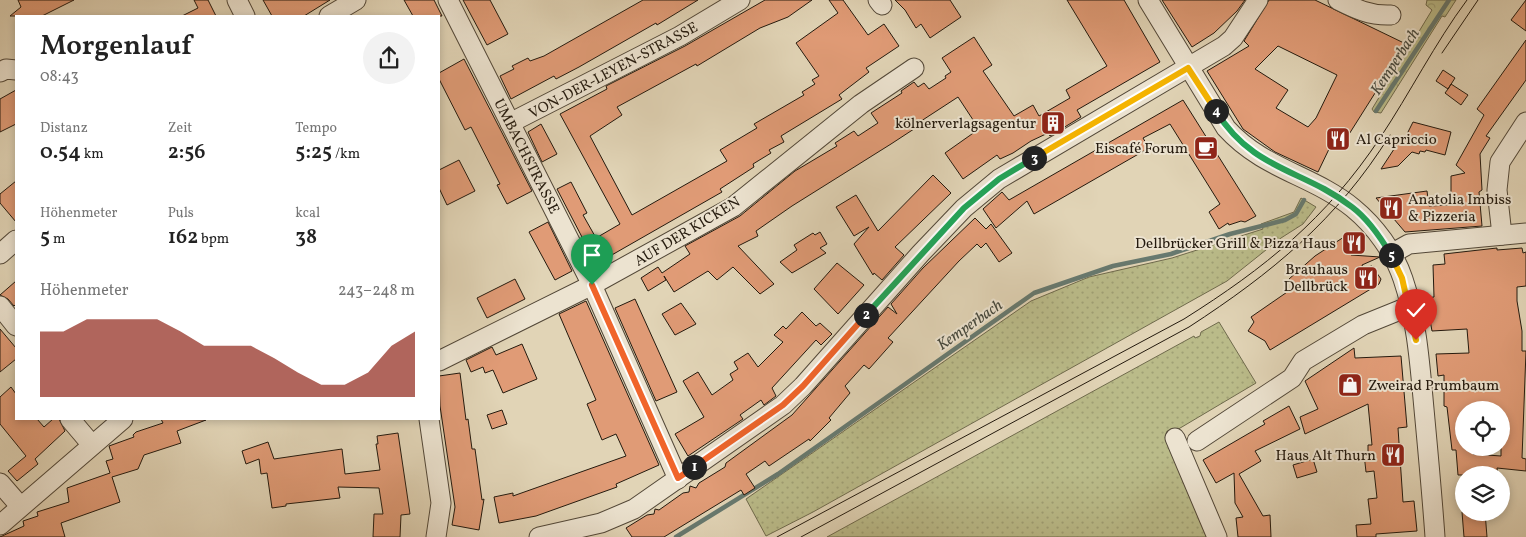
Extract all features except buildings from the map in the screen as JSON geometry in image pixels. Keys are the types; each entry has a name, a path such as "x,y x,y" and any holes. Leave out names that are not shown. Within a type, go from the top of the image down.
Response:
{"street":[{"path":"237,0 244,15"},
{"path":"331,15 356,0"},
{"name":"UMBACHSTRASSE","path":"448,0 592,285 678,478"},
{"name":"VON-DER-LEYEN-STRASSE","path":"510,123 680,36 740,0"},
{"path":"1148,0 1226,128 1239,142 1271,164 1322,188 1353,208 1381,238 1391,254 1402,278 1410,306 1418,350 1435,537"},
{"path":"539,537 618,517 634,509 783,405 803,386 921,253 964,208 999,179 1224,46 1233,38 1258,0"},
{"path":"1338,0 1377,16 1391,14"},
{"name":"AUF DER KICKEN","path":"440,361 592,285 733,207 861,104 914,68"},
{"path":"1502,235 1497,190 1500,162 1526,122"},
{"path":"1391,254 1409,244 1526,233"},
{"path":"0,254 15,241"},
{"path":"0,306 15,325"},
{"path":"1196,441 1292,378 1303,361 1363,325 1410,306"},
{"path":"71,420 92,445"},
{"path":"0,525 122,420"},
{"path":"429,420 441,503 436,537"},
{"path":"1175,438 1217,537"},
{"path":"0,483 20,506"}],"green space":[{"path":"1427,0 1456,0 1445,17 1442,16 1381,113 1374,112 1372,109 1432,10 1426,5"},
{"path":"1301,198 1316,207 1303,224 1281,238 1227,281 813,512 766,536 746,499 1031,301 1089,277 1172,258 1263,229 1261,224 1294,212"},
{"path":"1219,322 1256,383 1165,437 1210,537 827,537 1194,336 1195,338 1200,336 1201,332"}],"waterway":[{"name":"Kemperbach","path":"1376,111 1449,0"},
{"name":"Kemperbach","path":"676,537 778,474 1034,293 1113,266 1171,254 1230,234 1285,220 1296,214 1304,200"}],"tram line":[{"path":"777,537 1184,319 1241,281 1267,261 1316,217 1359,167 1391,121 1444,33 1467,0"},
{"path":"1442,53 1478,0"},
{"path":"801,537 1189,327 1219,307 1275,265 1325,219 1370,165 1390,135"}],"place":[{"name":"kölnerverlagsagentur","path":"1053,123"},
{"name":"Al Capriccio","path":"1338,139"},
{"name":"Eiscafé Forum","path":"1206,148"},
{"name":"Anatolia Imbiss & Pizzeria","path":"1391,208"},
{"name":"Dellbrücker Grill & Pizza Haus","path":"1354,243"},
{"name":"Brauhaus Dellbrück","path":"1366,278"},
{"name":"Zweirad Prumbaum","path":"1350,385"},
{"name":"Haus Alt Thurn","path":"1393,455"}],"route":[{"path":"592,285 678,478 783,405 803,386 921,253 964,208 999,179 1188,68 1226,128 1239,142 1271,164 1336,196 1362,216 1381,238 1402,278 1410,306 1416,340"}]}
